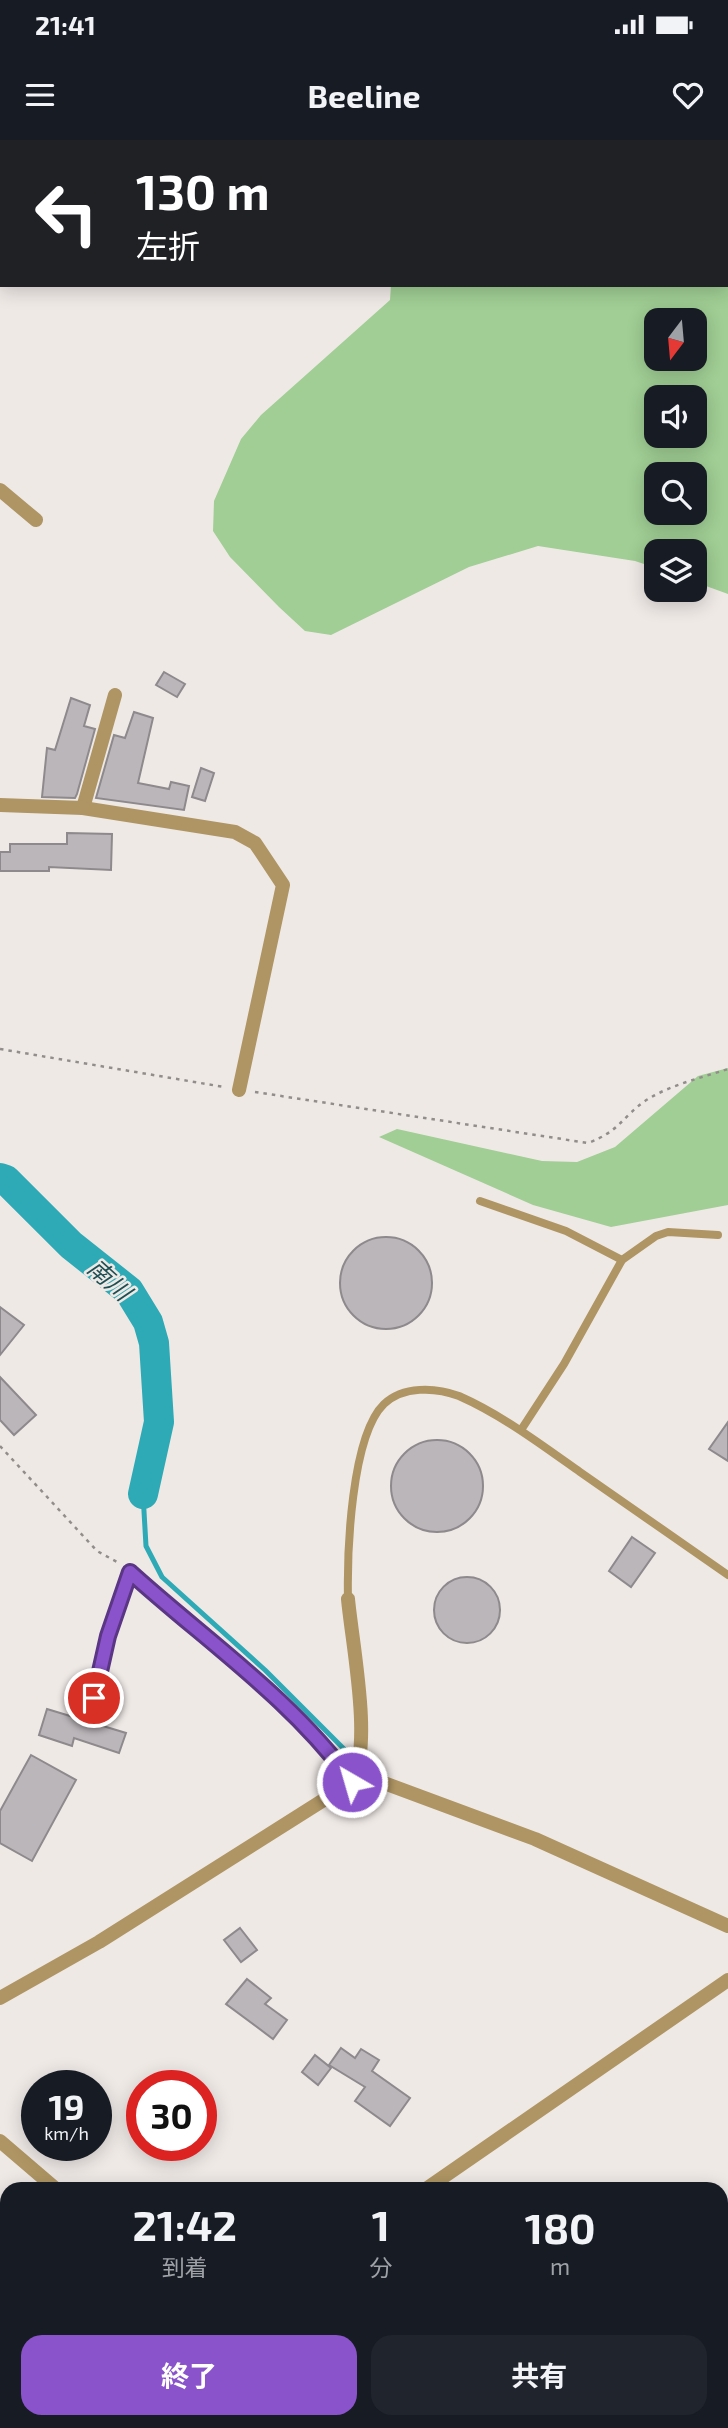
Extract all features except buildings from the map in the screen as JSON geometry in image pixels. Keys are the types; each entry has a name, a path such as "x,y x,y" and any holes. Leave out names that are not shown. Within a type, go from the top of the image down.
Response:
{"street":[{"path":"0,490 36,520"},
{"path":"83,808 114,695"},
{"path":"0,806 83,808 235,832 255,843 283,886 239,1090"},
{"path":"94,1698 108,1636 130,1572 174,1612 210,1637 355,1777 535,1839 728,1926"},
{"path":"0,1998 99,1942 355,1777 362,1740 348,1599"},
{"path":"436,2182 728,1980"},
{"path":"0,2141 48,2182"}],"lane":[{"path":"480,1201 566,1231 622,1260"},
{"path":"521,1430 564,1364 622,1260 656,1236 668,1232 718,1235"},
{"path":"348,1599 361,1446 373,1417 384,1404 398,1394 417,1390 457,1396 521,1430 728,1575"}],"path":[{"path":"0,1049 239,1090 588,1143 609,1135 643,1102 664,1091 728,1069"},
{"path":"0,1446 97,1551 130,1572"}],"green space":[{"path":"391,287 728,287 728,594 707,586 707,539 644,539 644,564 538,546 469,567 331,635 305,631 230,557 213,531 214,501 241,439 261,415 390,300"},
{"path":"728,1068 728,1205 611,1227 533,1205 379,1137 397,1129 542,1161 577,1162 615,1147 698,1076"}],"waterway":[{"name":"南川","path":"0,1178 6,1180 71,1245 129,1291 148,1322 154,1343 159,1422 143,1494"},
{"path":"143,1494 146,1546 162,1577 265,1670 347,1752"}],"route":[{"path":"94,1698 108,1636 130,1572 174,1612 210,1637 292,1714 328,1751 352,1782"}]}
